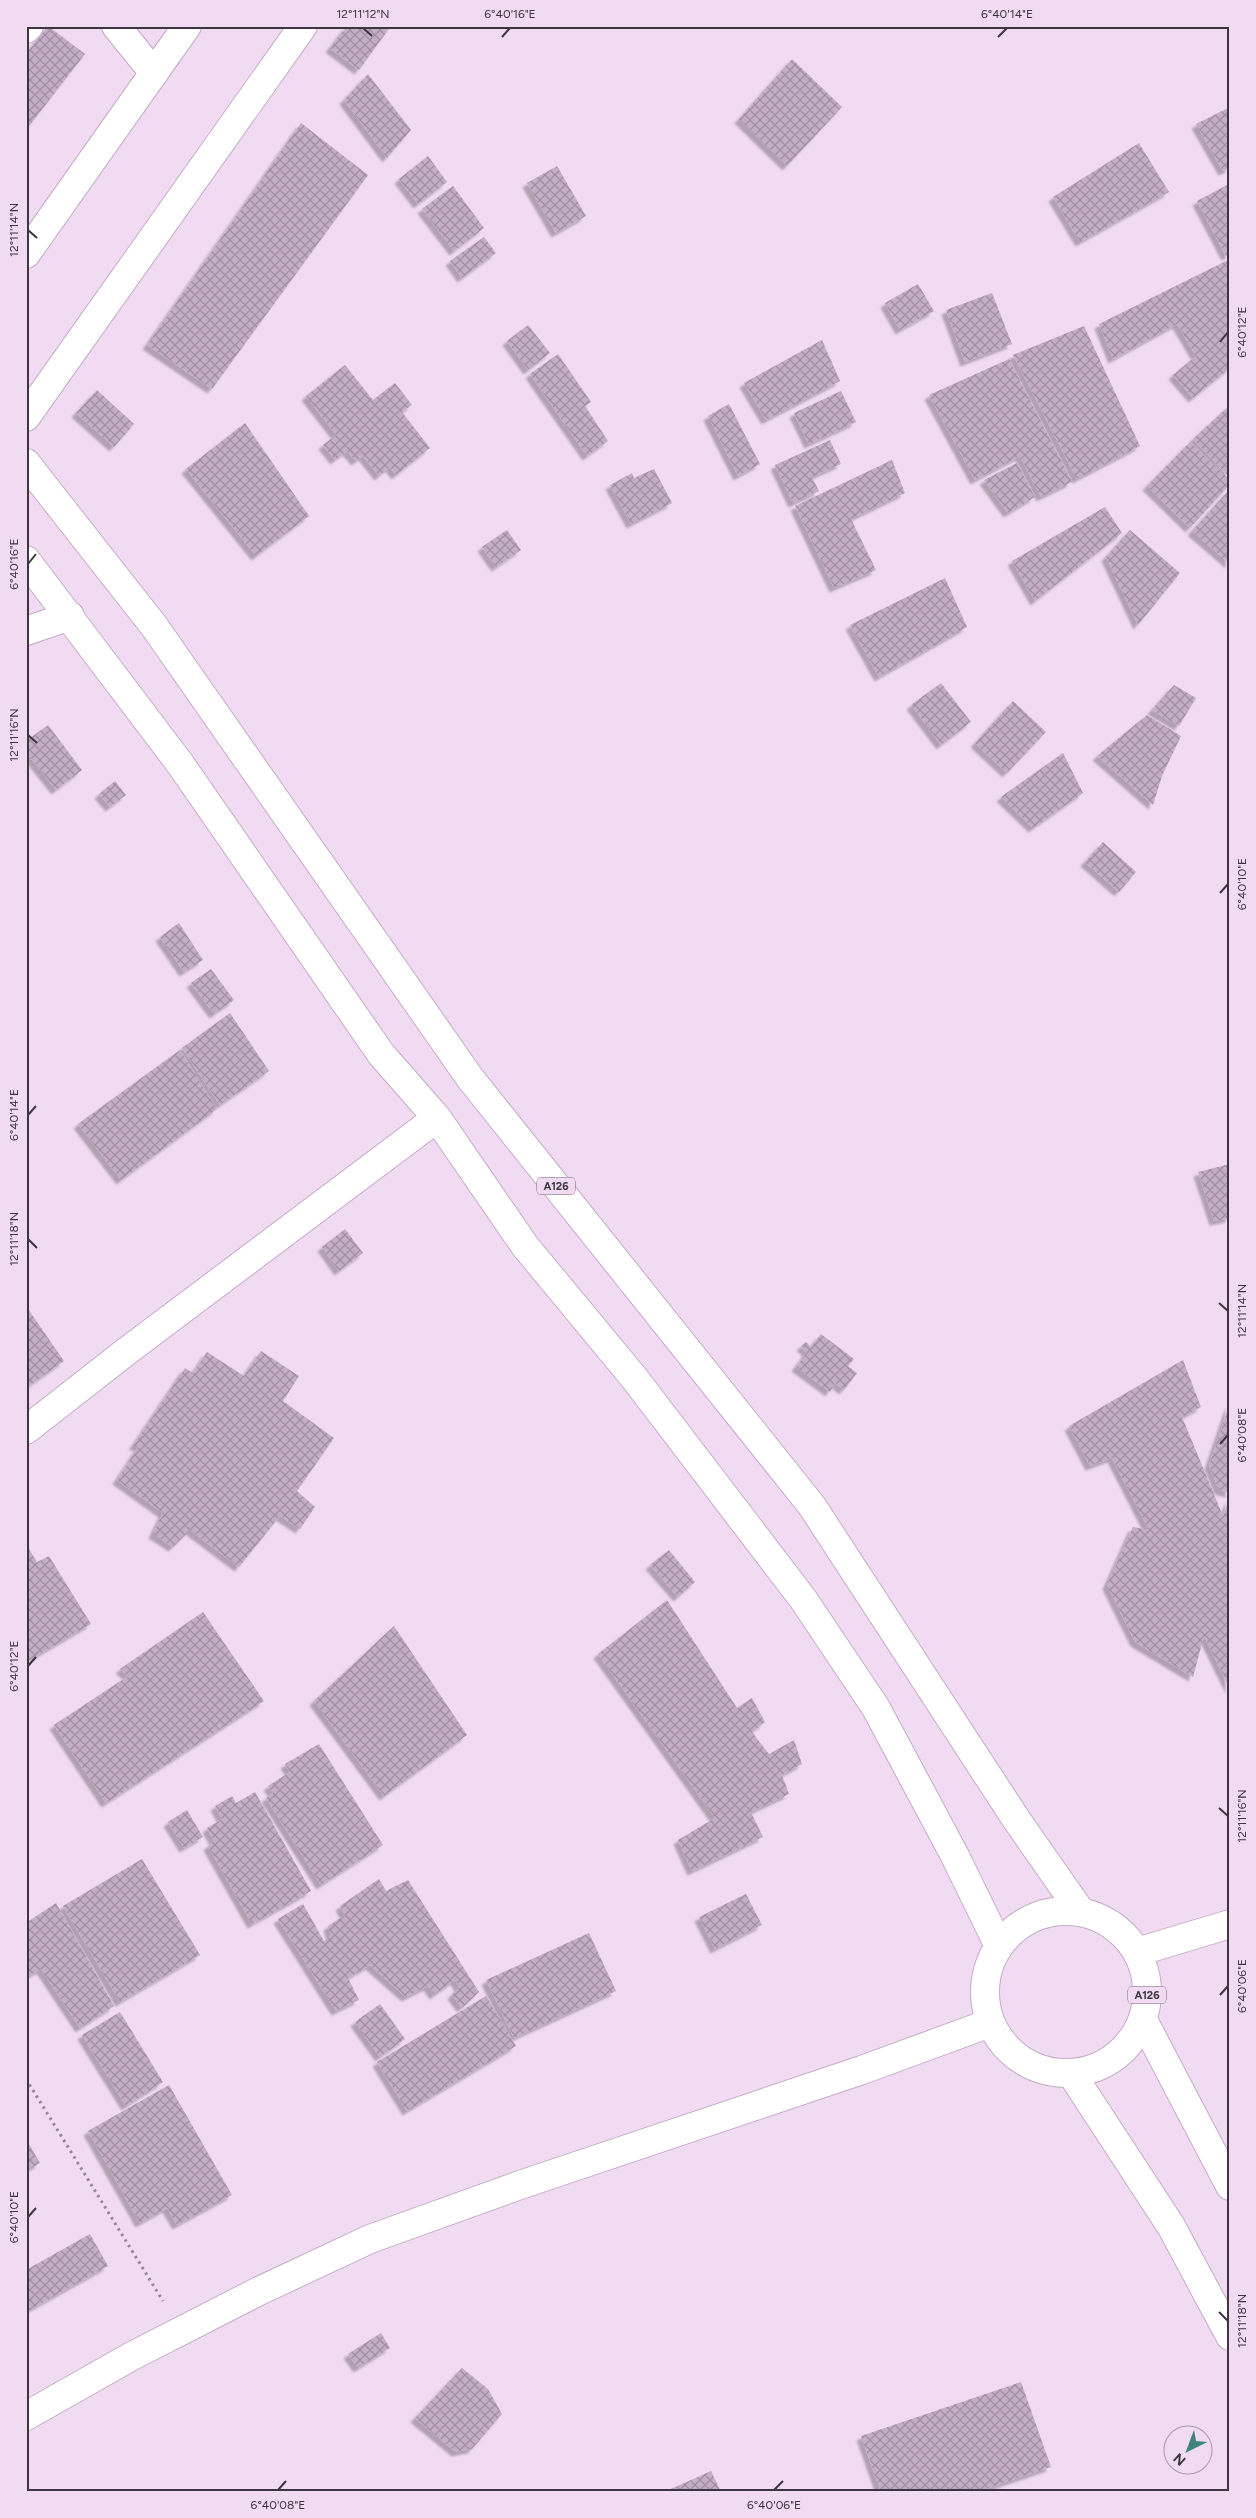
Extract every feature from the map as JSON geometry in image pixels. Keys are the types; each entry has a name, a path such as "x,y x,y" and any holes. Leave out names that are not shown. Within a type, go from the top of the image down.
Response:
{"main road":[{"path":"26,29 29,26"},
{"path":"116,26 154,73"},
{"path":"26,254 187,26"},
{"path":"26,417 302,26"},
{"name":"A126","path":"26,463 154,626 470,1078 812,1506 1016,1819 1081,1912"},
{"path":"26,560 70,616 192,781 381,1054 437,1118 525,1246 635,1379 803,1599 876,1708 955,1856 998,1944"},
{"path":"26,631 70,616"},
{"path":"26,1430 135,1345 437,1118"},
{"name":"A126","path":"1058,1910 1081,1912 1104,1919 1123,1934 1137,1952 1146,1974 1147,1997 1142,2020 1131,2041 1114,2058 1094,2068 1071,2073 1038,2068 1024,2062 999,2039 990,2023 984,1988 988,1965 998,1944 1015,1927 1035,1916 1058,1910"},
{"path":"1137,1952 1230,1924"},
{"name":"A126","path":"1142,2020 1230,2186"},
{"path":"26,2416 132,2356 258,2291 370,2239 520,2185 862,2070 990,2023"},
{"path":"1071,2073 1170,2226 1230,2336"}],"path":[{"path":"26,2079 181,2331"}],"building":[{"path":"48,26 85,54 26,130 26,54"},
{"path":"347,26 391,26 359,70 330,48"},
{"path":"792,59 842,107 787,166 739,119"},
{"path":"368,74 411,130 387,158 344,100"},
{"path":"1230,107 1230,168 1223,171 1196,124"},
{"path":"301,123 368,175 212,389 147,345"},
{"path":"1139,143 1169,192 1080,242 1053,197"},
{"path":"428,156 447,182 418,204 399,179"},
{"path":"557,166 586,216 556,233 527,183"},
{"path":"1229,184 1230,254 1226,256 1197,201"},
{"path":"453,186 484,228 454,251 422,209"},
{"path":"484,237 496,253 462,278 450,261"},
{"path":"1228,260 1230,368 1193,398 1173,375 1196,356 1177,324 1113,359 1099,324"},
{"path":"918,284 934,311 900,330 885,303"},
{"path":"992,293 1012,344 965,362 946,310"},
{"path":"528,325 550,353 528,370 507,341"},
{"path":"1084,326 1140,446 1077,479 1013,355"},
{"path":"822,340 840,381 766,420 744,383"},
{"path":"558,354 591,402 585,406 608,441 587,456 530,374"},
{"path":"1009,359 1072,482 1041,497 1020,456 975,480 929,395"},
{"path":"345,365 373,400 395,383 412,405 402,412 430,448 396,475 390,467 379,476 363,456 356,461 347,451 335,460 323,445 336,435 306,396"},
{"path":"97,390 134,424 114,447 76,413"},
{"path":"841,391 856,422 809,444 794,413"},
{"path":"729,404 760,464 738,476 708,416"},
{"path":"1230,405 1230,478 1193,439"},
{"path":"245,423 309,516 256,556 186,469"},
{"path":"830,440 841,464 812,477 819,491 793,503 775,465"},
{"path":"1190,442 1230,480 1230,484 1190,528 1147,486"},
{"path":"892,460 905,493 851,519 876,570 834,588 795,506"},
{"path":"1017,463 1035,497 1008,513 984,480"},
{"path":"654,469 672,503 631,524 610,485 632,473 634,478"},
{"path":"1230,489 1230,564 1192,531"},
{"path":"1105,507 1122,533 1035,601 1012,561"},
{"path":"507,530 521,550 496,567 482,547"},
{"path":"1130,530 1180,573 1138,625 1106,557"},
{"path":"945,578 967,627 879,677 850,625"},
{"path":"941,683 971,722 941,745 911,705"},
{"path":"1174,685 1196,698 1179,726 1152,710"},
{"path":"1013,701 1046,732 1007,773 975,743"},
{"path":"1147,715 1181,736 1162,776 1153,805 1097,756"},
{"path":"48,725 82,770 56,790 26,752 26,741"},
{"path":"1063,753 1083,793 1033,828 1001,797"},
{"path":"115,781 126,795 110,807 99,794"},
{"path":"1103,842 1136,872 1119,892 1085,862"},
{"path":"179,923 203,960 184,972 160,937"},
{"path":"211,969 234,1000 214,1014 191,983"},
{"path":"230,1013 269,1071 220,1105 182,1048"},
{"path":"180,1050 217,1109 121,1180 78,1124"},
{"path":"1230,1164 1230,1218 1214,1221 1198,1172"},
{"path":"345,1229 363,1253 339,1271 322,1247"},
{"path":"26,1306 64,1361 26,1388"},
{"path":"821,1334 854,1359 848,1366 857,1373 844,1390 835,1383 830,1392 796,1367 807,1352 801,1346 806,1342 811,1347"},
{"path":"261,1351 299,1376 283,1401 334,1438 297,1491 315,1507 300,1529 280,1516 239,1567 190,1530 173,1547 153,1534 163,1513 117,1480 139,1446 133,1446 185,1368 193,1373 207,1352 244,1376"},
{"path":"1183,1360 1201,1407 1182,1417 1223,1516 1230,1498 1230,1689 1204,1636 1193,1677 1135,1642 1107,1585 1133,1527 1149,1530 1112,1458 1090,1466 1069,1426"},
{"path":"1230,1403 1230,1493 1219,1490 1209,1465"},
{"path":"26,1544 37,1562 49,1556 91,1624 26,1662"},
{"path":"669,1550 695,1582 678,1597 650,1565"},
{"path":"667,1600 737,1708 752,1698 765,1722 752,1732 769,1754 794,1740 802,1764 782,1775 789,1794 751,1812 763,1837 692,1871 678,1840 715,1818 598,1654"},
{"path":"203,1612 264,1701 106,1803 54,1725 128,1676 120,1669"},
{"path":"394,1626 467,1735 384,1796 314,1701"},
{"path":"319,1744 383,1845 321,1885 266,1798 273,1793 268,1786 290,1772 285,1764"},
{"path":"255,1792 311,1891 252,1924 208,1846 214,1841 207,1828 222,1819 215,1806 232,1796 236,1803"},
{"path":"187,1810 203,1837 184,1848 168,1822"},
{"path":"142,1859 200,1955 120,2002 63,1906"},
{"path":"379,1879 386,1891 408,1880 479,1992 462,2008 452,1995 459,1987 455,1980 434,1995 428,1986 406,1997 370,1965 348,1978 359,2000 336,2011 278,1919 303,1904 324,1941 331,1936 328,1926 345,1915 340,1906"},
{"path":"746,1894 762,1925 715,1949 699,1917"},
{"path":"56,1903 114,2006 80,2028 41,1969 29,1976 26,1972 26,1923"},
{"path":"589,1933 616,1991 514,2038 486,1980"},
{"path":"486,1996 516,2046 407,2111 377,2062"},
{"path":"380,2004 405,2039 380,2057 355,2022"},
{"path":"120,2012 163,2082 126,2106 82,2035"},
{"path":"169,2085 232,2195 177,2225 167,2208 140,2223 88,2131"},
{"path":"26,2139 40,2163 26,2171"},
{"path":"90,2234 108,2266 26,2312 26,2270"},
{"path":"381,2333 390,2348 358,2368 348,2354"},
{"path":"462,2368 488,2389 502,2414 472,2449 456,2452 415,2418"},
{"path":"1021,2382 1051,2467 977,2492 881,2492 861,2436"},
{"path":"711,2471 721,2492 664,2492"}]}
